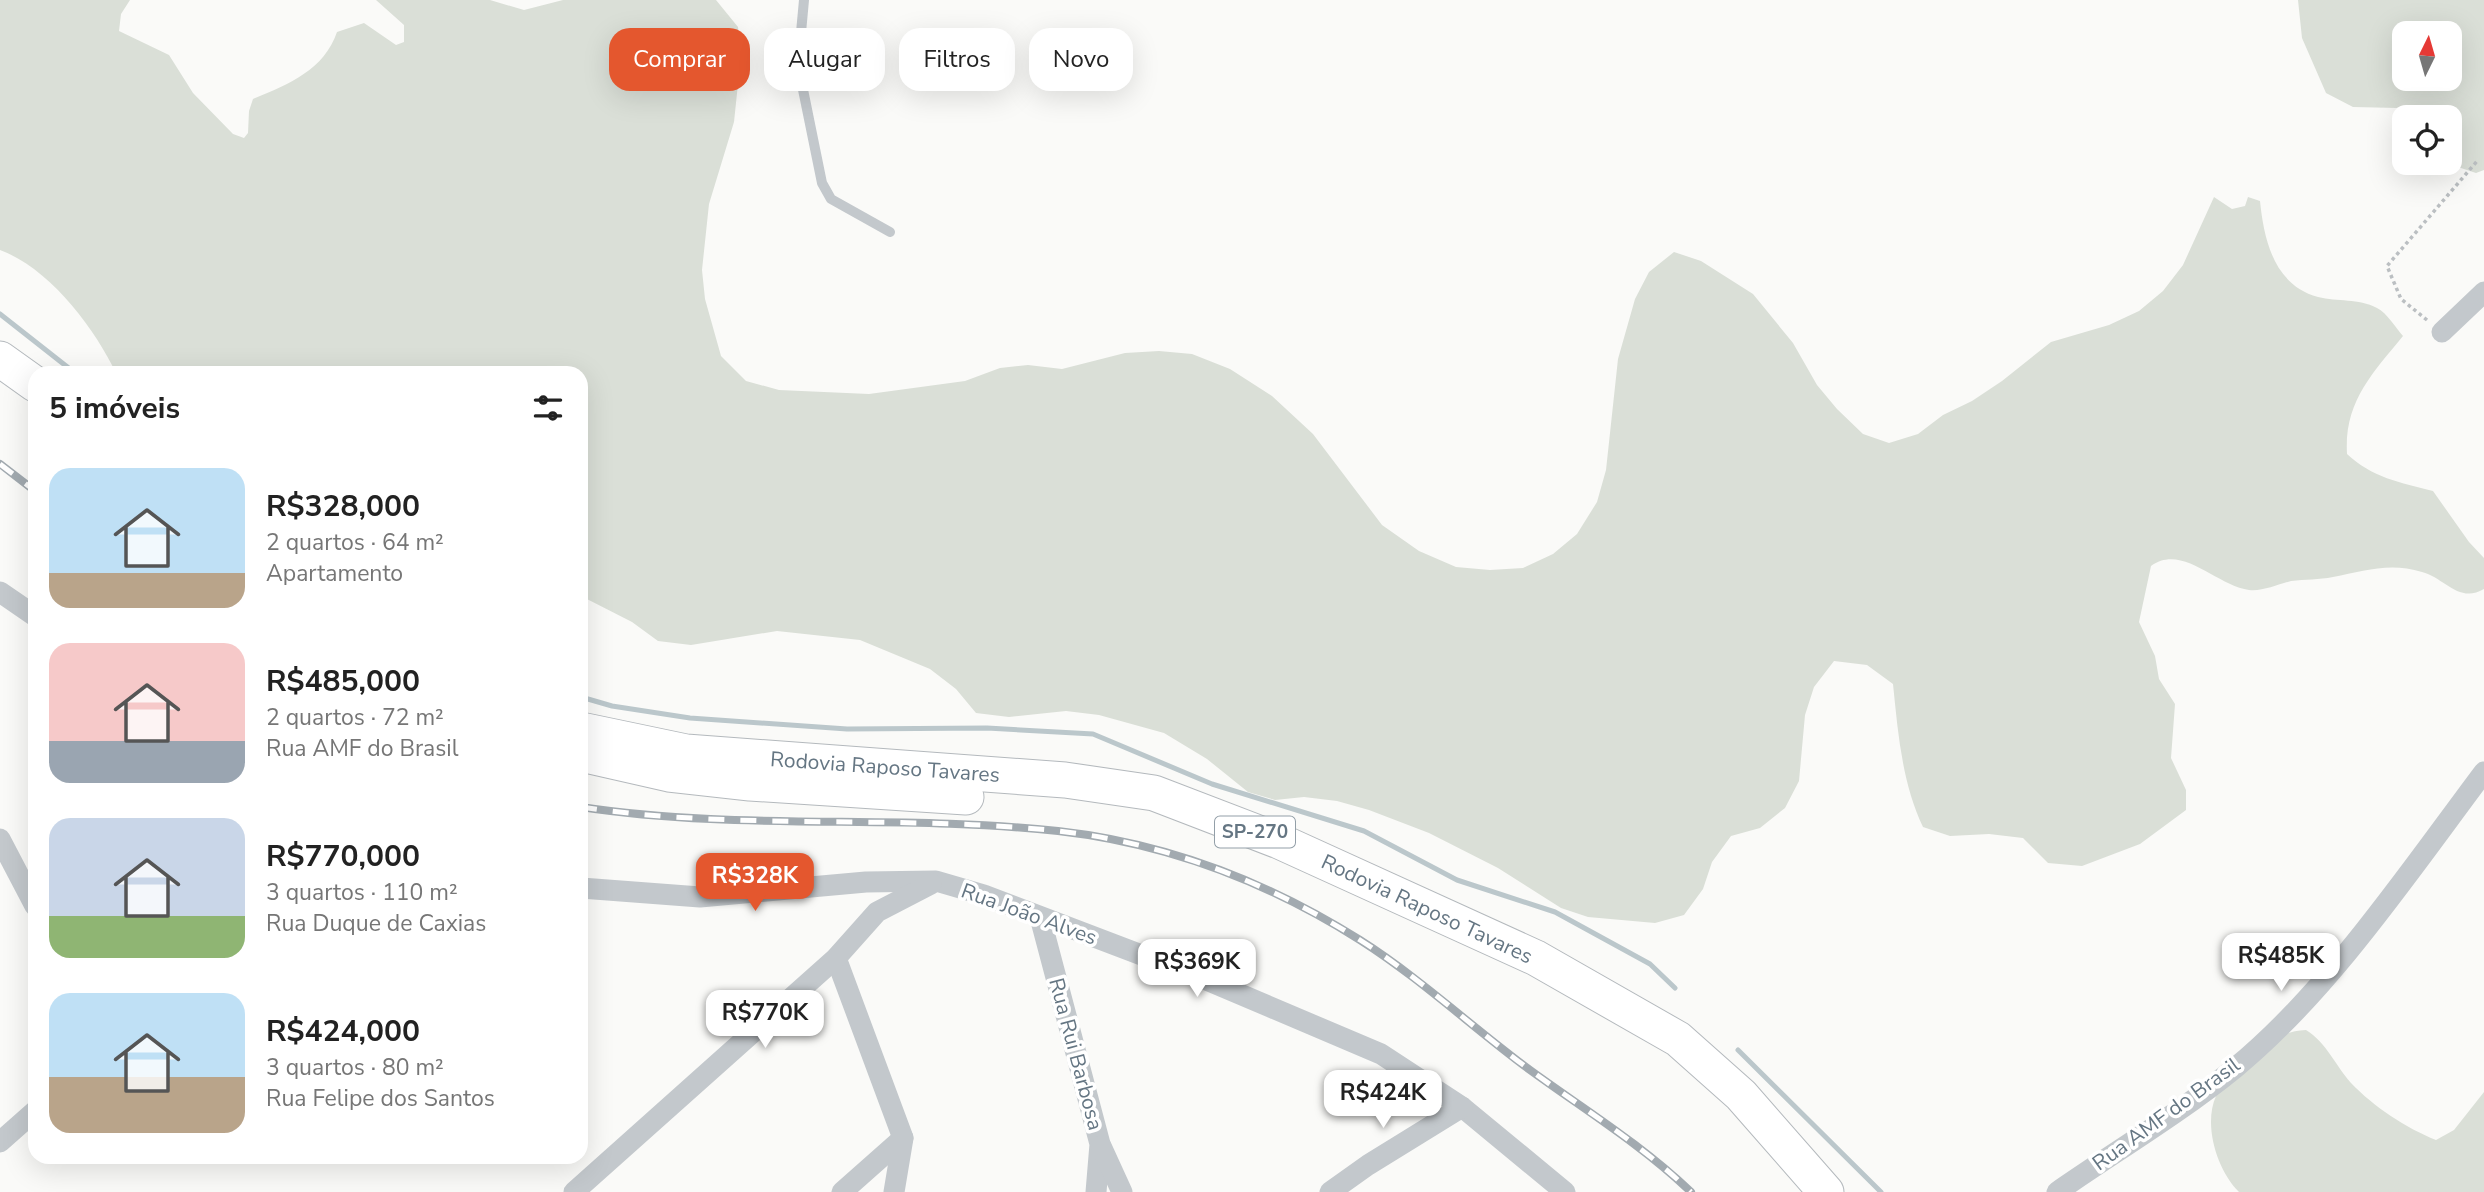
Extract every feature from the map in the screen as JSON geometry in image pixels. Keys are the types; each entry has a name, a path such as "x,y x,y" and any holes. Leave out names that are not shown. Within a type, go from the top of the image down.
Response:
{"highway":[{"path":"0,359 28,379"},
{"path":"0,383 28,402"},
{"name":"Rodovia Raposo Tavares","path":"588,731 686,752 1065,780 1154,793 1279,841 1536,958 1678,1038 1741,1095 1826,1192"},
{"name":"Rodovia Raposo Tavares","path":"588,756 669,774 750,783 1150,810 1280,860 1545,988 1622,1032 1689,1075 1799,1192"}],"street":[{"path":"2442,332 2484,292"},
{"path":"0,592 28,611"},
{"name":"Rua AMF do Brasil","path":"2057,1192 2236,1067 2301,1004 2372,920 2484,772"},
{"path":"0,839 28,893"},
{"name":"Rua João Alves","path":"588,889 699,897 866,881 936,881 984,895 1202,978 1381,1054 1462,1107 1565,1192"},
{"path":"574,1192 836,958 877,912 936,881"},
{"name":"Rua Rui Barbosa","path":"1040,917 1100,1144 1096,1192"},
{"path":"836,958 903,1138 894,1192"},
{"path":"1330,1192 1462,1107"},
{"path":"0,1142 28,1117"},
{"path":"842,1192 903,1138"},
{"path":"1100,1144 1122,1192"}],"lane":[{"path":"804,0 798,65 822,183 831,199 890,232"}],"path":[{"path":"2442,332 2402,299 2387,266 2478,160"}],"shaded area":[{"path":"0,0 130,0 121,14 119,31 169,55 193,93 233,134 244,138 248,133 249,111 253,99 304,74 323,56 337,32 364,23 396,45 404,42 404,25 376,0 490,0 524,10 563,0 716,0 738,28 609,28 609,91 737,91 734,122 709,204 702,270 705,299 721,356 746,381 779,390 869,394 965,381 1000,368 1028,365 1062,369 1125,353 1159,351 1192,354 1230,369 1272,396 1313,434 1382,525 1419,551 1456,567 1490,570 1523,568 1553,554 1577,534 1597,502 1606,470 1618,359 1635,299 1649,272 1674,252 1701,261 1753,294 1793,343 1817,385 1837,409 1863,434 1889,443 1918,434 1943,415 1972,401 2051,342 2109,325 2139,311 2163,291 2183,265 2214,197 2232,209 2245,206 2248,197 2260,201 2265,231 2274,259 2291,282 2318,297 2363,303 2377,308 2403,336 2371,376 2355,404 2347,436 2347,454 2376,474 2433,491 2469,542 2484,558 2484,589 2467,594 2422,572 2388,568 2291,581 2264,589 2249,590 2175,559 2163,560 2151,566 2139,622 2155,656 2159,679 2175,704 2171,758 2186,790 2186,810 2140,844 2082,866 2048,863 2023,838 1989,834 1950,836 1923,827 1906,775 1893,684 1867,665 1834,661 1814,687 1805,715 1799,781 1785,808 1760,828 1731,836 1712,862 1703,889 1684,915 1655,923 1588,917 1561,908 1498,868 1429,833 1369,810 1337,801 1304,797 1275,800 1248,792 1207,759 1164,733 1099,715 1066,711 1009,717 976,713 956,689 930,669 860,640 777,631 691,645 658,641 632,622 588,600 588,366 112,366 83,319 68,301 36,270 0,250"},
{"path":"2298,0 2484,0 2484,170 2476,173 2462,168 2462,105 2353,107 2326,93 2302,38"},
{"path":"2306,1030 2320,1041 2351,1083 2370,1100 2402,1123 2436,1140 2454,1130 2484,1092 2484,1192 2239,1192 2224,1172 2214,1147 2211,1120 2216,1096 2227,1082 2275,1039 2288,1033"}],"waterway":[{"path":"0,314 66,366"},
{"path":"588,699 612,706 690,718 847,729 987,728 1093,734 1212,784 1364,831 1457,880 1555,912 1650,964 1675,988"},
{"path":"1738,1050 1881,1192"}],"railway":[{"path":"0,464 28,486"},
{"path":"588,808 640,814 759,821 938,823 1058,831 1138,845 1215,868 1289,900 1360,940 1425,987 1530,1070 1633,1143 1691,1192"}]}
